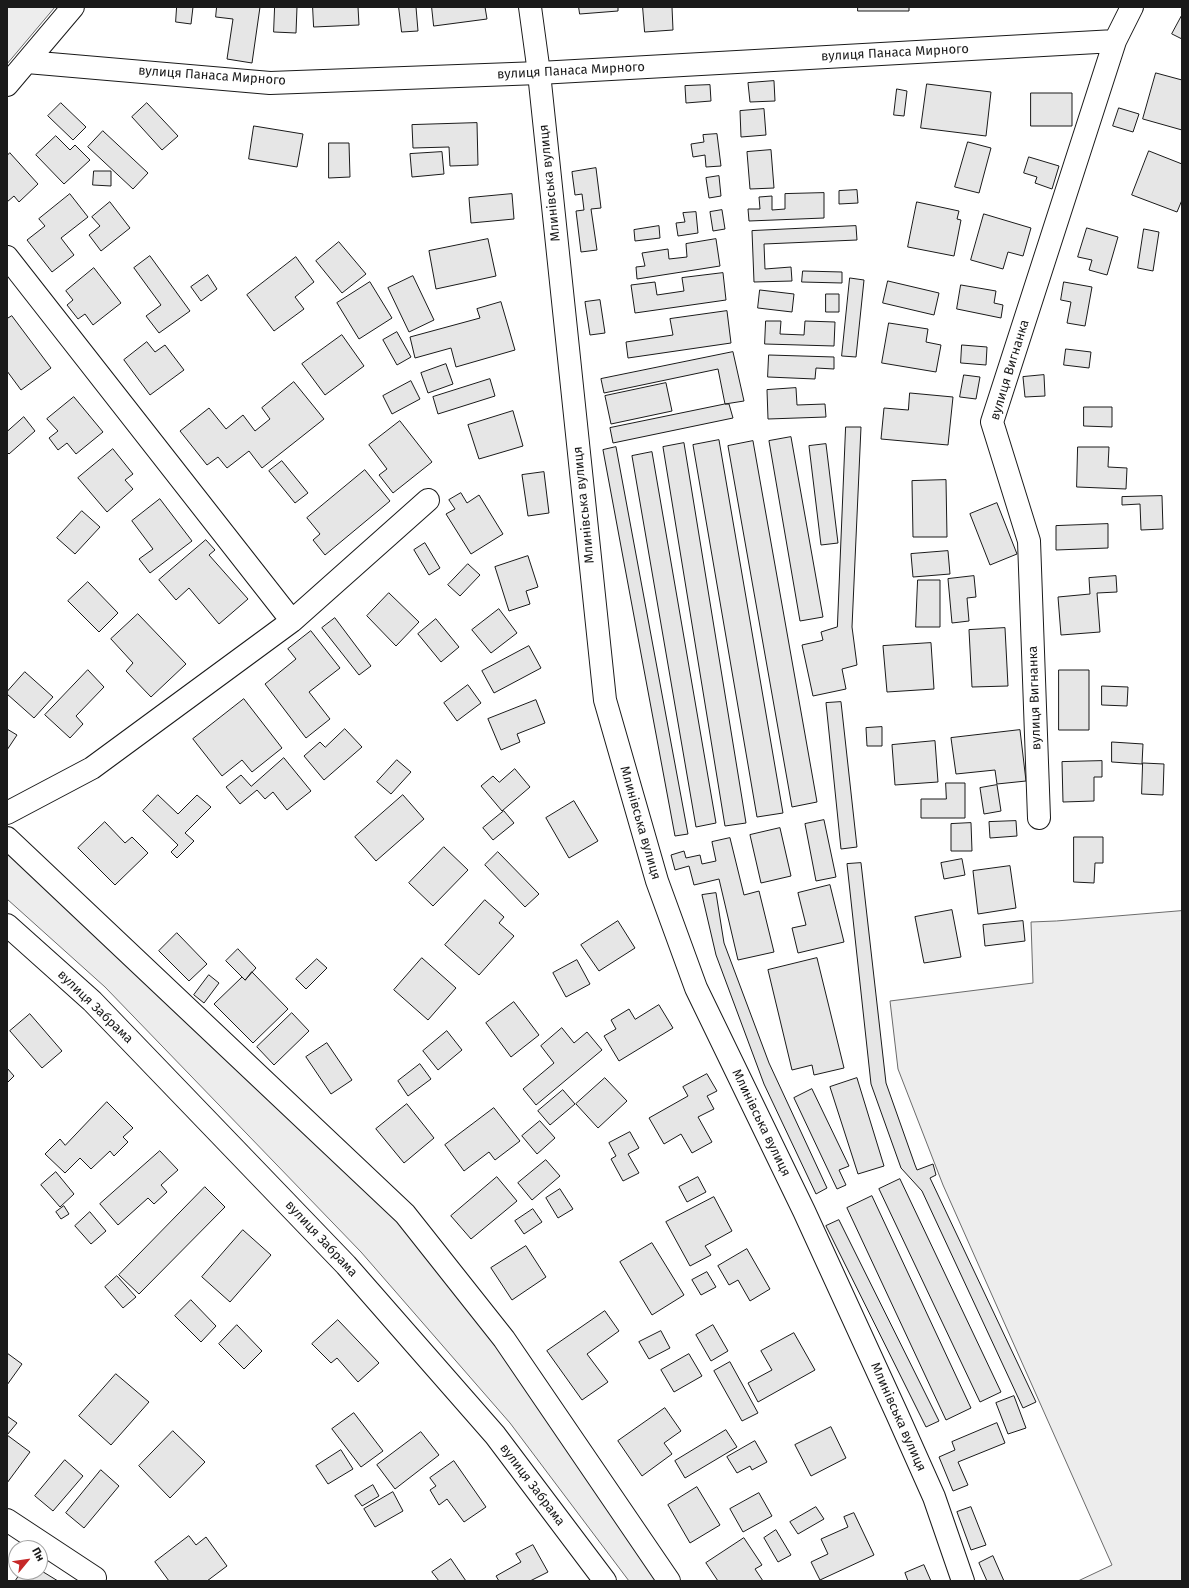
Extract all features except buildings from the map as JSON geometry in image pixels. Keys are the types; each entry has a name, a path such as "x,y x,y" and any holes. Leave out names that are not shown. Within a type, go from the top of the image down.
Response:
{"street":[{"path":"7,85 73,7"},
{"name":"Млинівська вулиця","path":"530,7 539,73 605,700 657,881 696,988 804,1211 897,1414 934,1497 963,1581"},
{"name":"вулиця Вигнанка","path":"1039,818 1029,541 992,422 1115,41 1132,7"},
{"name":"вулиця Панаса Мирного","path":"27,62 270,83 539,73 1115,41"},
{"path":"7,257 292,621"},
{"path":"7,813 92,768 292,621 428,500"},
{"path":"7,838 405,1214 504,1339 669,1581"},
{"name":"вулиця Забрама","path":"7,925 92,1001 346,1265 495,1435 605,1581"},
{"path":"7,1520 94,1578"}],"shaded area":[{"path":"7,7 55,7 7,64"},
{"path":"7,850 399,1219 497,1344 658,1581 629,1581 510,1423 361,1252 105,987 7,899"},
{"path":"1182,911 1182,1581 1078,1581 1112,1565 943,1185 898,1069 890,1001 1033,983 1031,922"}]}
